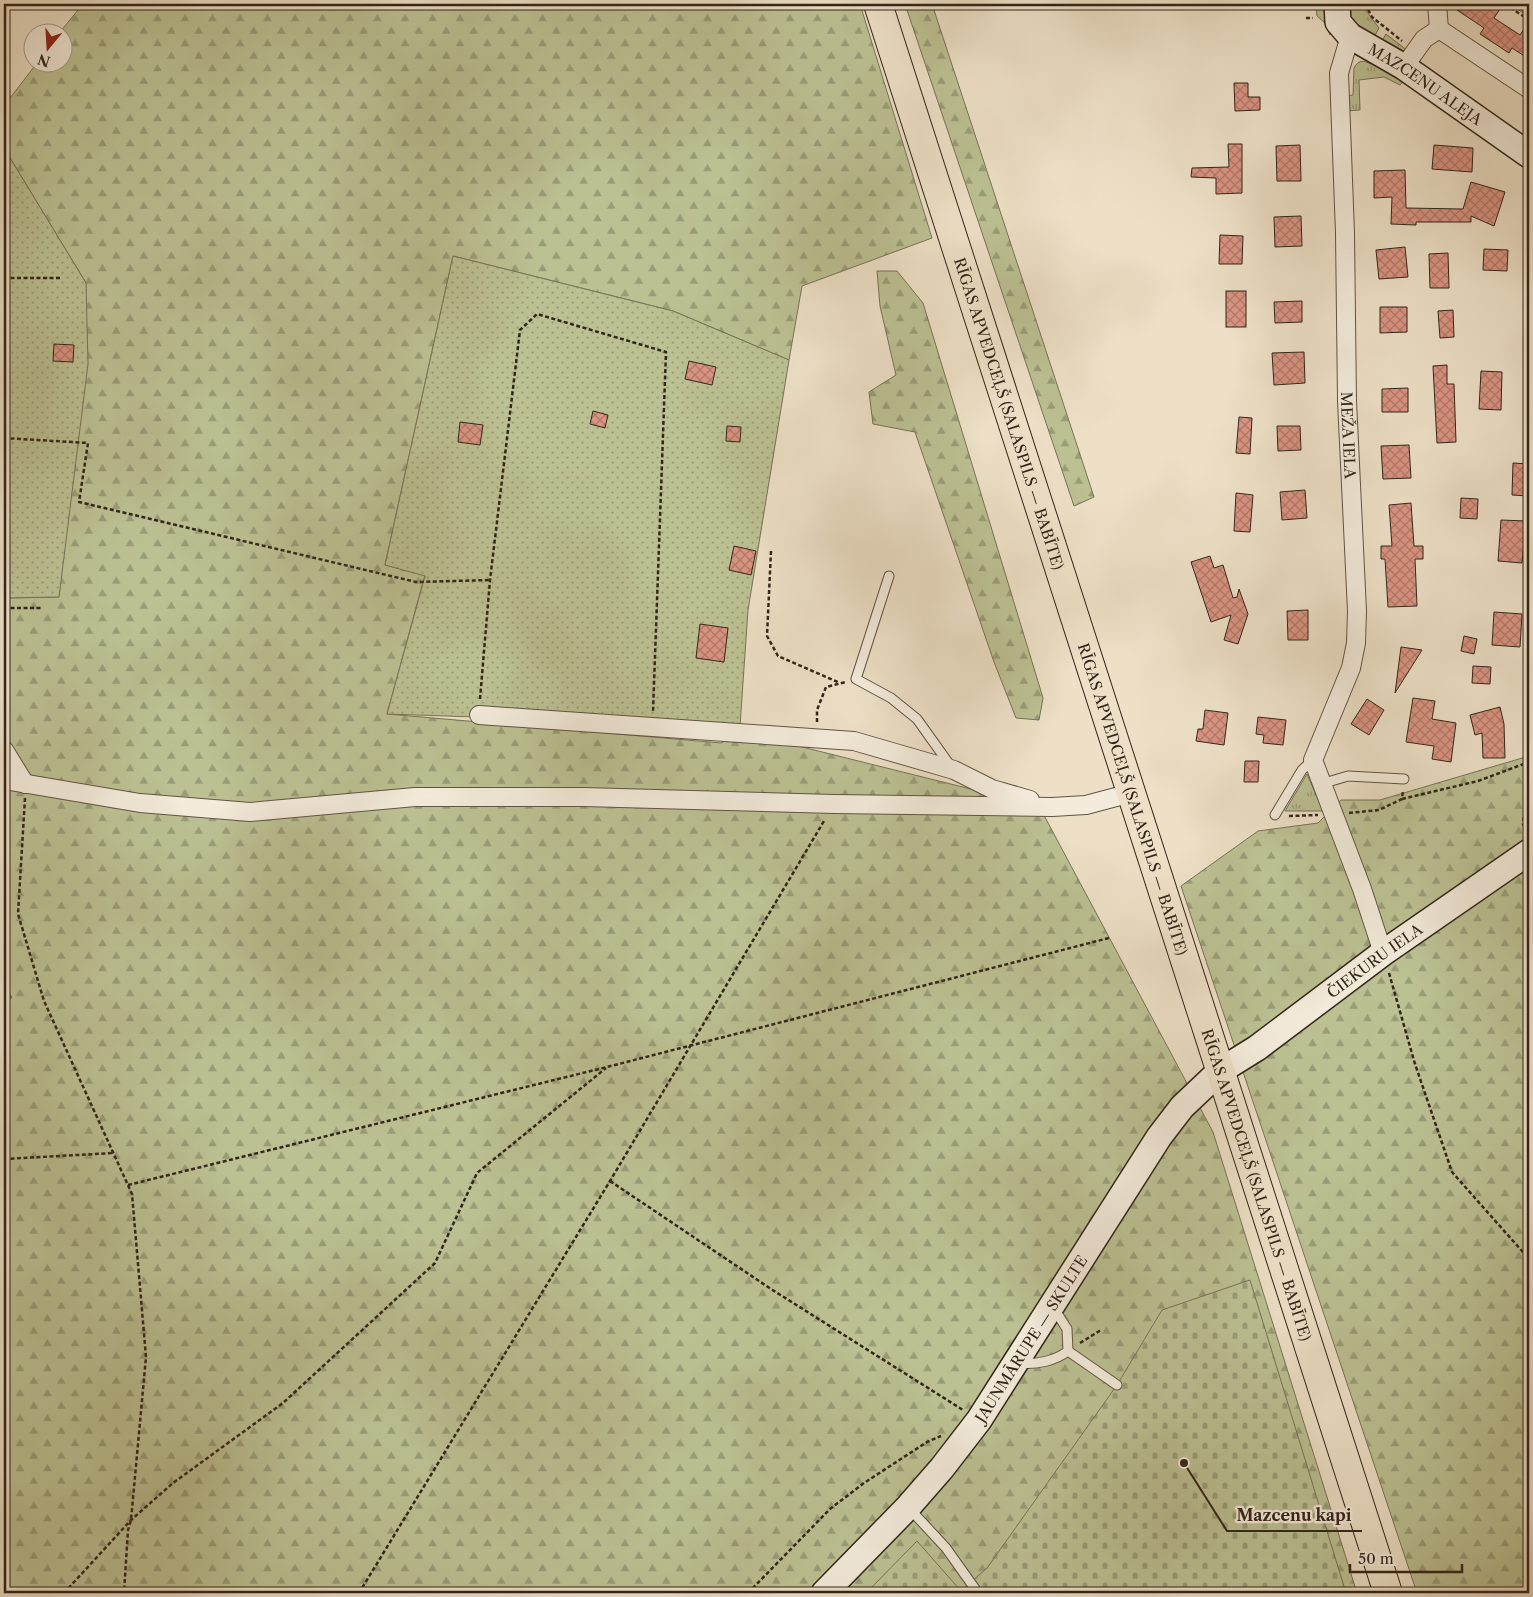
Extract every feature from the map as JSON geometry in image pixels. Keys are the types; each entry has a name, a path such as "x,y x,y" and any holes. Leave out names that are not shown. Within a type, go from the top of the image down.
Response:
{"highway":[{"name":"RĪGAS APVEDCEĻŠ (SALASPILS — BABĪTE)","path":"878,4 1388,1593"}],"main road":[{"name":"MAZCENU ALEJA","path":"1337,4 1338,22 1350,36 1404,67 1529,155"},
{"name":"ČIEKURU IELA","path":"1220,1071 1257,1048 1383,953 1529,852"},
{"name":"JAUNMĀRUPE — SKULTE","path":"824,1593 908,1507 942,1468 979,1420 1053,1307 1159,1137 1182,1107 1220,1071"}],"street":[{"path":"1437,4 1439,29"},
{"path":"1404,67 1424,39 1439,29"},
{"path":"1439,29 1529,89"},
{"name":"MEŽA IELA","path":"1313,760 1342,693 1356,643 1357,610 1347,401 1345,234 1339,73 1350,36"},
{"path":"479,715 854,741 954,770 992,789 1052,807"},
{"path":"4,750 25,784"},
{"path":"1313,760 1362,889 1383,953"},
{"path":"4,780 140,803 250,812 415,796 584,797 834,804 1052,807 1086,805 1131,793"}],"lane":[{"path":"890,576 856,679 891,698 917,719 954,770"},
{"name":"MEŽA IELA","path":"1275,815 1302,770 1313,760"},
{"path":"1321,784 1348,776 1404,779"},
{"path":"1053,1307 1067,1329 1068,1350"},
{"path":"1017,1363 1029,1364 1049,1360 1060,1357 1068,1350"},
{"path":"1068,1350 1117,1385"},
{"path":"908,1507 946,1548 978,1593"}],"path":[{"path":"1505,4 1529,20"},
{"path":"1306,18 1313,18"},
{"path":"4,278 60,278"},
{"path":"479,715 490,580 520,330 536,314 666,352 653,727"},
{"path":"4,438 88,443 79,502 416,582 490,580"},
{"path":"771,551 767,636 778,656 840,683"},
{"path":"4,608 42,608"},
{"path":"816,739 818,710 826,687 856,679"},
{"path":"1402,799 1478,781 1529,762"},
{"path":"1529,772 1524,824 1529,833"},
{"path":"25,784 18,914 44,1001 132,1194 146,1357 131,1520 128,1530 124,1593"},
{"path":"360,1593 610,1181 834,804"},
{"path":"128,1184 691,1046 1109,938"},
{"path":"1383,953 1415,1064 1452,1172 1529,1259"},
{"path":"64,1593 131,1520 173,1483 283,1403 435,1263 477,1174 607,1067"},
{"path":"4,1159 114,1154"},
{"path":"610,1181 771,1289 979,1420"},
{"path":"1068,1350 1101,1330"},
{"path":"748,1593 830,1508 919,1447 945,1435"}],"green space":[{"path":"83,4 860,4 932,238 802,286 789,360 673,311 453,256 385,565 425,575 387,714 721,743 742,732 1039,806 1213,1132 1357,1593 4,1593 4,598 59,597 86,283 4,148 4,106 30,72 72,72 72,22 68,22"},
{"path":"905,4 932,4 1094,497 1074,506"},
{"path":"1316,4 1325,4 1331,28 1330,35 1325,23 1317,16"},
{"path":"1344,4 1361,4 1379,28 1373,39 1350,23"},
{"path":"1510,4 1529,4 1529,17"},
{"path":"1386,34 1408,51 1405,54 1380,44"},
{"path":"1374,59 1406,78 1400,85 1384,77 1359,80 1360,110 1347,111 1346,96 1353,95 1354,68 1361,61 1371,64"},
{"path":"4,148 86,283 88,364 59,597 4,598"},
{"path":"453,256 673,311 789,360 748,610 740,726 387,714 425,576 385,565"},
{"path":"877,271 897,271 923,303 1043,698 1039,720 1016,718 994,662 915,432 873,424 869,392 896,375 880,306"},
{"path":"1529,756 1529,1593 1417,1593 1181,886 1258,831 1318,823 1341,800 1380,800"},
{"path":"1307,774 1323,811 1285,811"},
{"path":"1250,1280 1346,1593 866,1593 917,1541 961,1591 987,1568 1117,1385 1162,1310"}],"building":[{"path":"1448,4 1493,4 1500,9 1494,18 1520,35 1529,22 1529,59 1512,48 1509,53 1480,34 1484,28"},
{"path":"1234,83 1248,83 1248,97 1260,97 1260,110 1235,111"},
{"path":"1228,144 1242,144 1242,193 1216,194 1216,178 1191,177 1192,168 1229,167"},
{"path":"1300,145 1301,181 1277,181 1276,146"},
{"path":"1434,145 1473,148 1472,172 1432,169"},
{"path":"1405,170 1406,208 1463,209 1471,182 1505,192 1494,226 1471,216 1471,222 1416,222 1416,225 1391,224 1392,197 1374,198 1374,171"},
{"path":"1301,216 1302,246 1275,247 1274,217"},
{"path":"1220,235 1243,236 1242,264 1219,264"},
{"path":"1405,247 1408,277 1379,279 1376,250"},
{"path":"1484,249 1508,250 1507,271 1483,270"},
{"path":"1448,253 1449,288 1430,288 1429,254"},
{"path":"1226,291 1246,291 1246,327 1226,327"},
{"path":"1302,301 1302,322 1275,323 1274,302"},
{"path":"1380,307 1407,307 1407,332 1380,333"},
{"path":"1453,310 1454,337 1440,338 1438,311"},
{"path":"54,344 74,345 73,362 53,361"},
{"path":"1304,352 1305,383 1274,385 1272,353"},
{"path":"689,361 716,367 712,385 685,379"},
{"path":"1447,365 1447,384 1454,384 1456,442 1437,443 1433,366"},
{"path":"1481,371 1502,372 1501,410 1479,409"},
{"path":"1408,388 1408,412 1382,412 1382,389"},
{"path":"593,411 608,415 605,428 590,424"},
{"path":"1239,417 1252,418 1250,454 1236,453"},
{"path":"460,422 483,425 480,445 458,442"},
{"path":"727,426 741,427 740,442 726,441"},
{"path":"1277,426 1300,426 1301,450 1278,451"},
{"path":"1409,445 1411,478 1383,479 1381,446"},
{"path":"1513,463 1529,464 1529,496 1512,495"},
{"path":"1305,490 1307,518 1282,520 1280,492"},
{"path":"1236,493 1253,495 1250,532 1234,531"},
{"path":"1461,498 1478,499 1477,519 1460,518"},
{"path":"1411,503 1414,546 1423,546 1423,559 1415,559 1417,606 1388,607 1385,559 1381,559 1381,546 1392,546 1389,505"},
{"path":"1501,520 1526,521 1522,563 1498,561"},
{"path":"734,546 756,551 751,575 729,570"},
{"path":"1210,556 1214,568 1223,565 1233,598 1237,597 1239,589 1248,614 1238,644 1224,640 1231,615 1211,622 1191,562"},
{"path":"1308,610 1308,640 1288,640 1287,611"},
{"path":"1494,612 1522,614 1520,647 1492,645"},
{"path":"700,624 728,628 724,662 696,658"},
{"path":"1464,636 1477,639 1474,654 1461,651"},
{"path":"1401,647 1422,650 1395,693"},
{"path":"1473,666 1491,667 1490,684 1472,683"},
{"path":"1413,698 1435,701 1432,719 1456,723 1451,762 1432,759 1434,746 1406,742"},
{"path":"1367,699 1384,710 1369,735 1351,724"},
{"path":"1500,707 1504,724 1505,758 1483,758 1482,733 1475,735 1470,715"},
{"path":"1205,710 1228,713 1224,745 1196,741 1198,729 1203,729"},
{"path":"1258,717 1286,720 1283,745 1263,743 1264,735 1256,734"},
{"path":"1245,761 1259,761 1258,782 1244,782"}],"waterway":[{"path":"4,993 10,997"}],"place":[{"name":"Mazcenu kapi","path":"1184,1463"}]}
